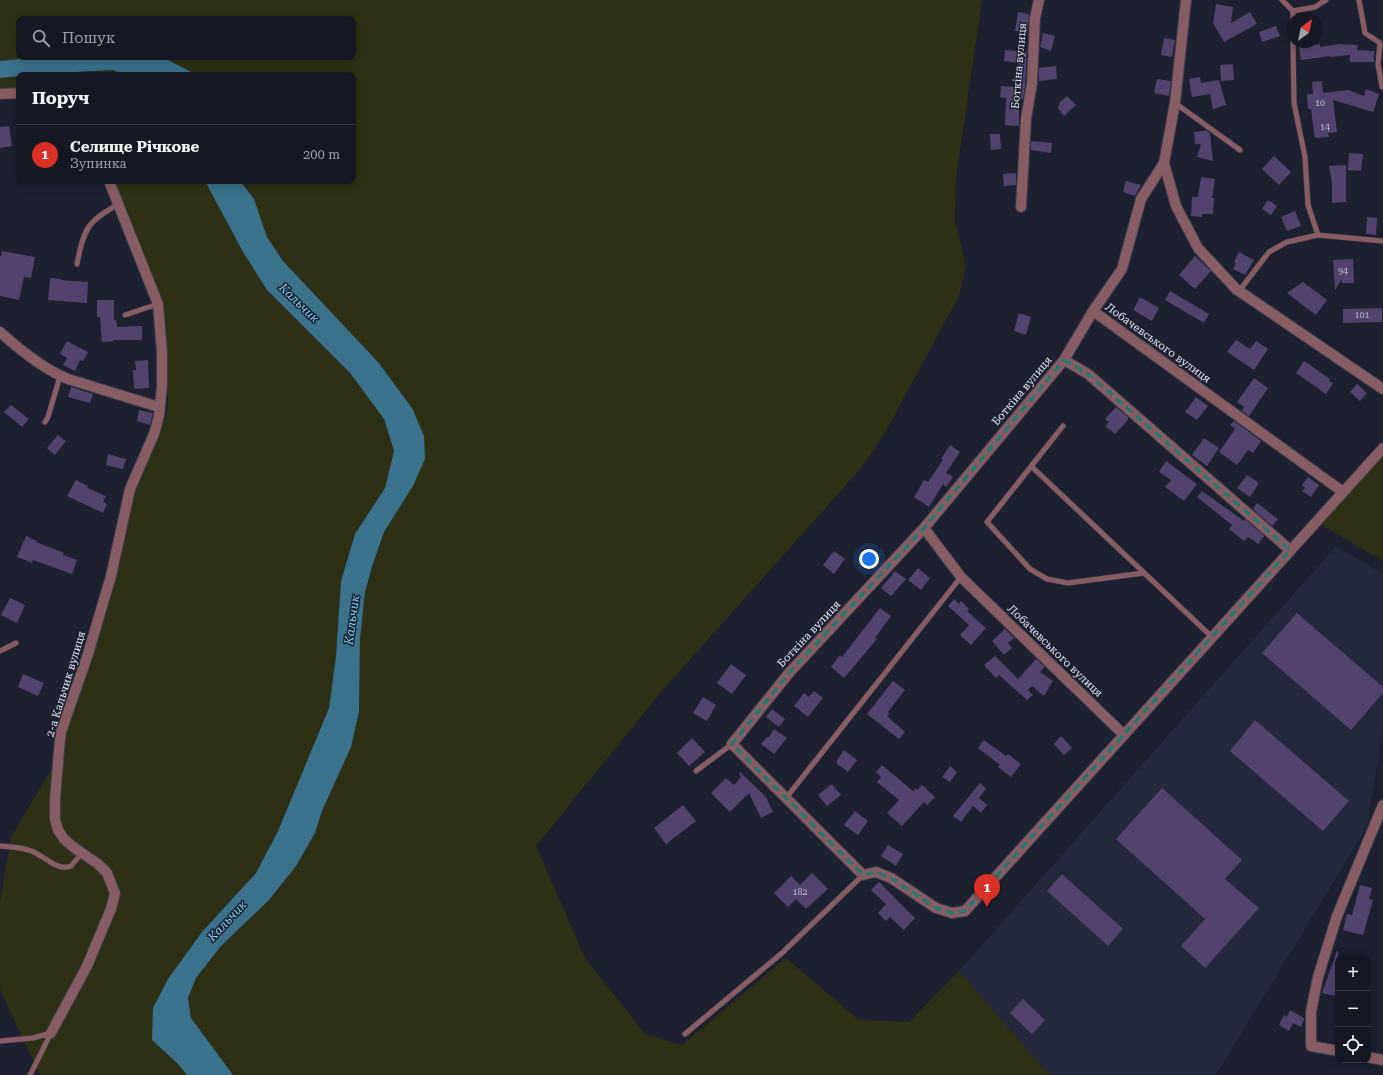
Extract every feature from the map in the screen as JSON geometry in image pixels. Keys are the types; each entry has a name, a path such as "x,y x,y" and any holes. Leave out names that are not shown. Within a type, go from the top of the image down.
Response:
{"street":[{"name":"Боткіна вулиця","path":"1021,207 1026,119 1032,83 1035,18 1039,0"},
{"name":"Лобачевського вулиця","path":"1186,0 1175,103 1164,163 1141,199 1122,269 1093,311 1343,492"},
{"path":"0,94 16,93"},
{"name":"Лобачевського вулиця","path":"1164,163 1176,206 1198,248 1239,291 1383,390"},
{"name":"2-а Кальчик вулиця","path":"51,1033 87,966 115,898 113,886 107,873 98,864 72,846 58,830 55,819 59,750 62,732 88,654 111,576 130,489 154,434 159,416 162,391 161,324 158,304 110,184"},
{"name":"Боткіна вулиця","path":"732,744 790,673 924,528 1064,360 1093,311"},
{"path":"0,332 48,369 60,376 159,407"},
{"path":"1064,360 1088,374 1290,550"},
{"path":"732,744 863,875 876,872 892,878 936,908 952,913 965,911 1383,448"},
{"name":"Лобачевського вулиця","path":"924,528 962,577 1124,735"},
{"path":"1335,1050 1311,1046 1311,1012 1318,977 1337,916 1383,805"},
{"path":"1371,1058 1383,1060"}],"lane":[{"path":"1282,0 1293,11 1316,7 1326,0"},
{"path":"1359,0 1366,33 1380,43 1378,64 1382,87"},
{"path":"1293,48 1294,104 1305,157 1308,206 1318,235"},
{"path":"1175,103 1240,150"},
{"path":"77,264 83,236 87,228 99,215 119,204"},
{"path":"1239,291 1269,252 1287,242 1318,235 1383,240"},
{"path":"125,315 158,304"},
{"path":"45,422 48,417 60,376"},
{"path":"1063,426 986,522 1030,569 1047,579 1068,583 1144,573"},
{"path":"1031,466 1212,637"},
{"path":"786,798 962,577"},
{"path":"0,651 16,643"},
{"path":"696,771 732,744"},
{"path":"0,846 33,851 63,868 71,866 82,853"},
{"path":"684,1034 782,953 863,875"},
{"path":"0,1040 32,1038 51,1033"},
{"path":"30,1075 51,1033"}],"highlighted area":[{"path":"1064,360 1088,374 1290,550 965,911 952,913 936,908 891,878 876,872 863,875 732,744 789,673 924,528"}],"shaded area":[{"path":"1336,546 1383,574 1383,729 1367,827 1216,1075 1050,1075 959,971"}],"green space":[{"path":"0,0 982,0 956,178 955,221 966,266 959,296 886,431 862,467 661,692 536,846 585,958 645,1034 682,1045 786,958 859,1020 909,1022 959,971 1050,1075 233,1075 191,1018 188,998 196,978 221,946 269,900 315,833 322,811 351,747 359,712 360,639 365,592 384,532 413,486 378,362 283,261 267,237 254,199 242,184 356,184 356,72 191,72 168,60 356,60 356,16 16,16 16,59 0,61"},
{"path":"113,70 117,72 83,72"},
{"path":"16,76 16,89 0,90 0,78"},
{"path":"114,184 207,184 243,252 267,290 350,373 384,419 394,451 385,488 355,534 341,581 336,656 329,708 278,831 256,873 202,932 168,979 178,1064 187,1075 40,1075 1,992 0,902 11,837 64,748 68,727 94,654 119,567 132,503 140,480 159,437 168,409 166,324 163,303"},
{"path":"1383,454 1383,561 1320,524"}],"water":[{"path":"16,59 168,60 191,72 117,72 113,70 75,72 16,72 16,76 0,78 0,61"},
{"name":"Кальчик","path":"207,184 242,184 254,199 267,237 283,261 378,362 412,408 424,436 425,459 413,486 384,532 373,564 365,592 360,639 359,712 351,747 322,811 315,833 296,866 269,900 221,946 196,978 188,998 191,1018 233,1075 187,1075 178,1064 152,1040 153,1008 168,979 202,932 256,873 278,831 329,708 336,656 341,581 355,534 385,488 394,451 384,419 350,373 267,290 243,252"}],"building":[{"path":"1216,4 1233,7 1231,23 1250,12 1257,24 1224,42 1213,23"},
{"path":"1018,12 1029,14 1028,32 1015,31"},
{"path":"1276,26 1280,36 1262,42 1259,32"},
{"path":"1043,33 1055,36 1051,51 1040,47"},
{"path":"1164,38 1175,40 1172,57 1161,55"},
{"path":"1339,44 1358,45 1357,50 1374,51 1374,62 1350,62 1350,55 1301,60 1299,48 1323,48 1323,47"},
{"path":"1005,50 1027,52 1023,99 1019,99 1019,126 1005,125 1006,98 1000,97 1001,86 1015,87 1019,63 1004,61"},
{"path":"1233,64 1234,80 1221,81 1220,65"},
{"path":"1056,66 1057,79 1039,81 1039,68"},
{"path":"1200,77 1201,83 1219,80 1226,105 1213,109 1210,94 1192,97 1189,79"},
{"path":"1157,79 1171,81 1169,96 1154,93"},
{"path":"1322,81 1323,93 1348,90 1364,96 1366,89 1379,94 1373,112 1333,100 1337,132 1328,133 1329,137 1315,138 1311,109 1308,109 1307,94 1313,94 1312,82"},
{"path":"1067,96 1076,105 1064,116 1058,108 1060,102"},
{"path":"9,126 12,146 0,148 0,127"},
{"path":"1205,130 1210,133 1213,161 1197,157 1201,144 1195,144 1194,132"},
{"path":"990,134 1000,134 1001,149 991,150"},
{"path":"1031,141 1052,143 1051,153 1031,150"},
{"path":"1349,153 1363,154 1361,171 1348,170"},
{"path":"1274,156 1291,172 1279,185 1262,169"},
{"path":"1346,165 1346,202 1332,203 1332,183 1329,166"},
{"path":"1016,173 1016,185 1004,186 1003,174"},
{"path":"1201,177 1215,179 1212,198 1214,198 1213,214 1202,214 1202,217 1191,216 1192,197 1198,197"},
{"path":"1126,181 1141,185 1135,196 1123,192"},
{"path":"1268,200 1277,206 1271,215 1262,209"},
{"path":"1295,211 1301,226 1287,231 1281,217"},
{"path":"1367,217 1377,218 1376,235 1366,234"},
{"path":"2,251 35,257 31,278 24,277 19,300 0,296 0,256"},
{"path":"1239,252 1254,260 1245,275 1233,269 1236,263 1234,262"},
{"path":"1195,256 1211,271 1195,289 1179,275"},
{"path":"1353,259 1354,283 1342,283 1342,279 1335,290 1333,260"},
{"path":"50,278 88,282 87,303 48,300"},
{"path":"1303,282 1327,300 1316,315 1287,293"},
{"path":"1170,291 1209,314 1204,323 1165,300"},
{"path":"1140,297 1159,308 1152,321 1133,310"},
{"path":"97,300 114,300 114,320 116,320 117,327 142,326 142,340 114,340 102,342 100,317 97,317"},
{"path":"1382,308 1382,322 1343,323 1343,309"},
{"path":"1019,313 1031,317 1026,335 1014,331"},
{"path":"1236,340 1250,349 1256,341 1268,349 1254,370 1227,352"},
{"path":"67,341 88,352 83,361 80,360 75,371 63,365 67,358 60,354"},
{"path":"148,360 149,388 134,389 133,370 136,370 135,361"},
{"path":"1304,361 1330,379 1329,381 1333,383 1326,394 1296,373"},
{"path":"1254,378 1268,388 1249,416 1242,411 1244,407 1237,402"},
{"path":"1357,384 1367,393 1360,401 1350,392"},
{"path":"71,387 93,394 90,403 68,397"},
{"path":"1196,397 1208,406 1197,420 1185,412"},
{"path":"11,405 29,419 22,427 4,412"},
{"path":"1116,407 1128,417 1128,420 1115,434 1105,426 1109,422 1105,419"},
{"path":"139,410 153,413 150,425 137,421"},
{"path":"1234,421 1261,441 1253,453 1248,450 1237,465 1219,452 1235,429 1230,425"},
{"path":"58,435 66,441 55,455 47,448"},
{"path":"1204,438 1219,448 1207,466 1192,455"},
{"path":"950,445 960,452 946,473 953,477 946,487 943,484 929,507 914,497 924,480 928,482 943,460 941,459"},
{"path":"108,454 126,459 123,469 106,465"},
{"path":"1166,461 1197,484 1184,501 1165,487 1171,480 1159,472"},
{"path":"1247,475 1259,483 1250,497 1237,488"},
{"path":"1308,477 1319,485 1311,497 1302,491 1305,488 1302,485"},
{"path":"76,480 88,486 87,488 106,496 103,502 107,504 103,513 67,496"},
{"path":"1202,491 1244,521 1245,519 1264,536 1258,544 1248,537 1244,541 1229,529 1232,525 1197,497"},
{"path":"1257,503 1278,519 1272,526 1253,509"},
{"path":"26,536 37,541 36,542 64,553 63,555 77,560 72,574 33,560 32,563 17,557"},
{"path":"834,551 845,559 834,574 823,565"},
{"path":"918,568 930,578 921,590 908,580"},
{"path":"895,571 906,579 891,596 881,588"},
{"path":"10,598 25,605 17,623 1,615"},
{"path":"954,599 959,604 961,601 969,609 967,611 986,628 971,645 960,635 969,625 948,606"},
{"path":"880,608 891,616 875,638 877,639 844,678 831,667 840,655 842,657"},
{"path":"1297,613 1383,687 1383,693 1351,730 1262,653"},
{"path":"1005,629 1014,638 1008,643 1012,648 1004,655 992,641"},
{"path":"995,656 1018,679 1036,659 1045,667 1040,672 1053,681 1044,696 1032,686 1028,690 1033,695 1027,700 999,675 996,678 984,665"},
{"path":"731,664 746,675 732,694 717,683"},
{"path":"23,674 44,683 38,696 18,687"},
{"path":"893,681 905,690 888,712 889,714 887,716 905,732 899,739 867,714"},
{"path":"814,691 823,698 808,717 794,706 804,693 809,697"},
{"path":"703,697 716,705 707,721 693,713"},
{"path":"772,709 785,719 779,727 766,717"},
{"path":"1255,720 1349,801 1323,831 1230,751"},
{"path":"774,729 787,738 774,754 761,744 767,737 769,737"},
{"path":"1061,736 1072,748 1064,755 1054,744"},
{"path":"692,738 705,752 689,766 677,753"},
{"path":"984,740 1006,756 1008,754 1021,764 1011,777 998,767 1000,765 978,748"},
{"path":"844,750 857,760 848,772 837,764 837,760"},
{"path":"882,765 913,791 916,788 917,790 922,785 935,797 927,805 924,802 902,826 887,813 899,800 877,782 881,777 876,772"},
{"path":"950,766 957,772 950,782 942,777"},
{"path":"740,772 766,797 773,812 761,818 749,793 730,812 711,793 726,778 734,785 741,777"},
{"path":"980,783 986,789 979,798 987,805 981,813 973,806 961,822 953,816"},
{"path":"832,784 841,795 827,806 818,795"},
{"path":"1162,788 1242,860 1225,879 1259,908 1205,968 1181,946 1205,919 1116,839"},
{"path":"683,805 696,821 666,844 654,828"},
{"path":"855,811 868,821 858,835 844,825"},
{"path":"888,845 903,854 896,866 881,856"},
{"path":"812,873 828,889 806,909 796,899 788,907 774,893 791,876 800,885"},
{"path":"1062,874 1123,929 1108,946 1047,891"},
{"path":"879,882 915,918 904,930 890,917 886,921 878,913 886,904 871,890"},
{"path":"1360,885 1372,888 1369,899 1373,900 1363,935 1343,930 1347,914 1352,915"},
{"path":"1335,957 1335,996 1322,993"},
{"path":"1023,999 1045,1020 1032,1034 1010,1013"},
{"path":"1290,1010 1304,1018 1304,1020 1301,1027 1293,1023 1289,1031 1279,1025 1284,1015 1287,1017"}],"place":[{"name":"Селище Річкове","path":"987,907"}]}
